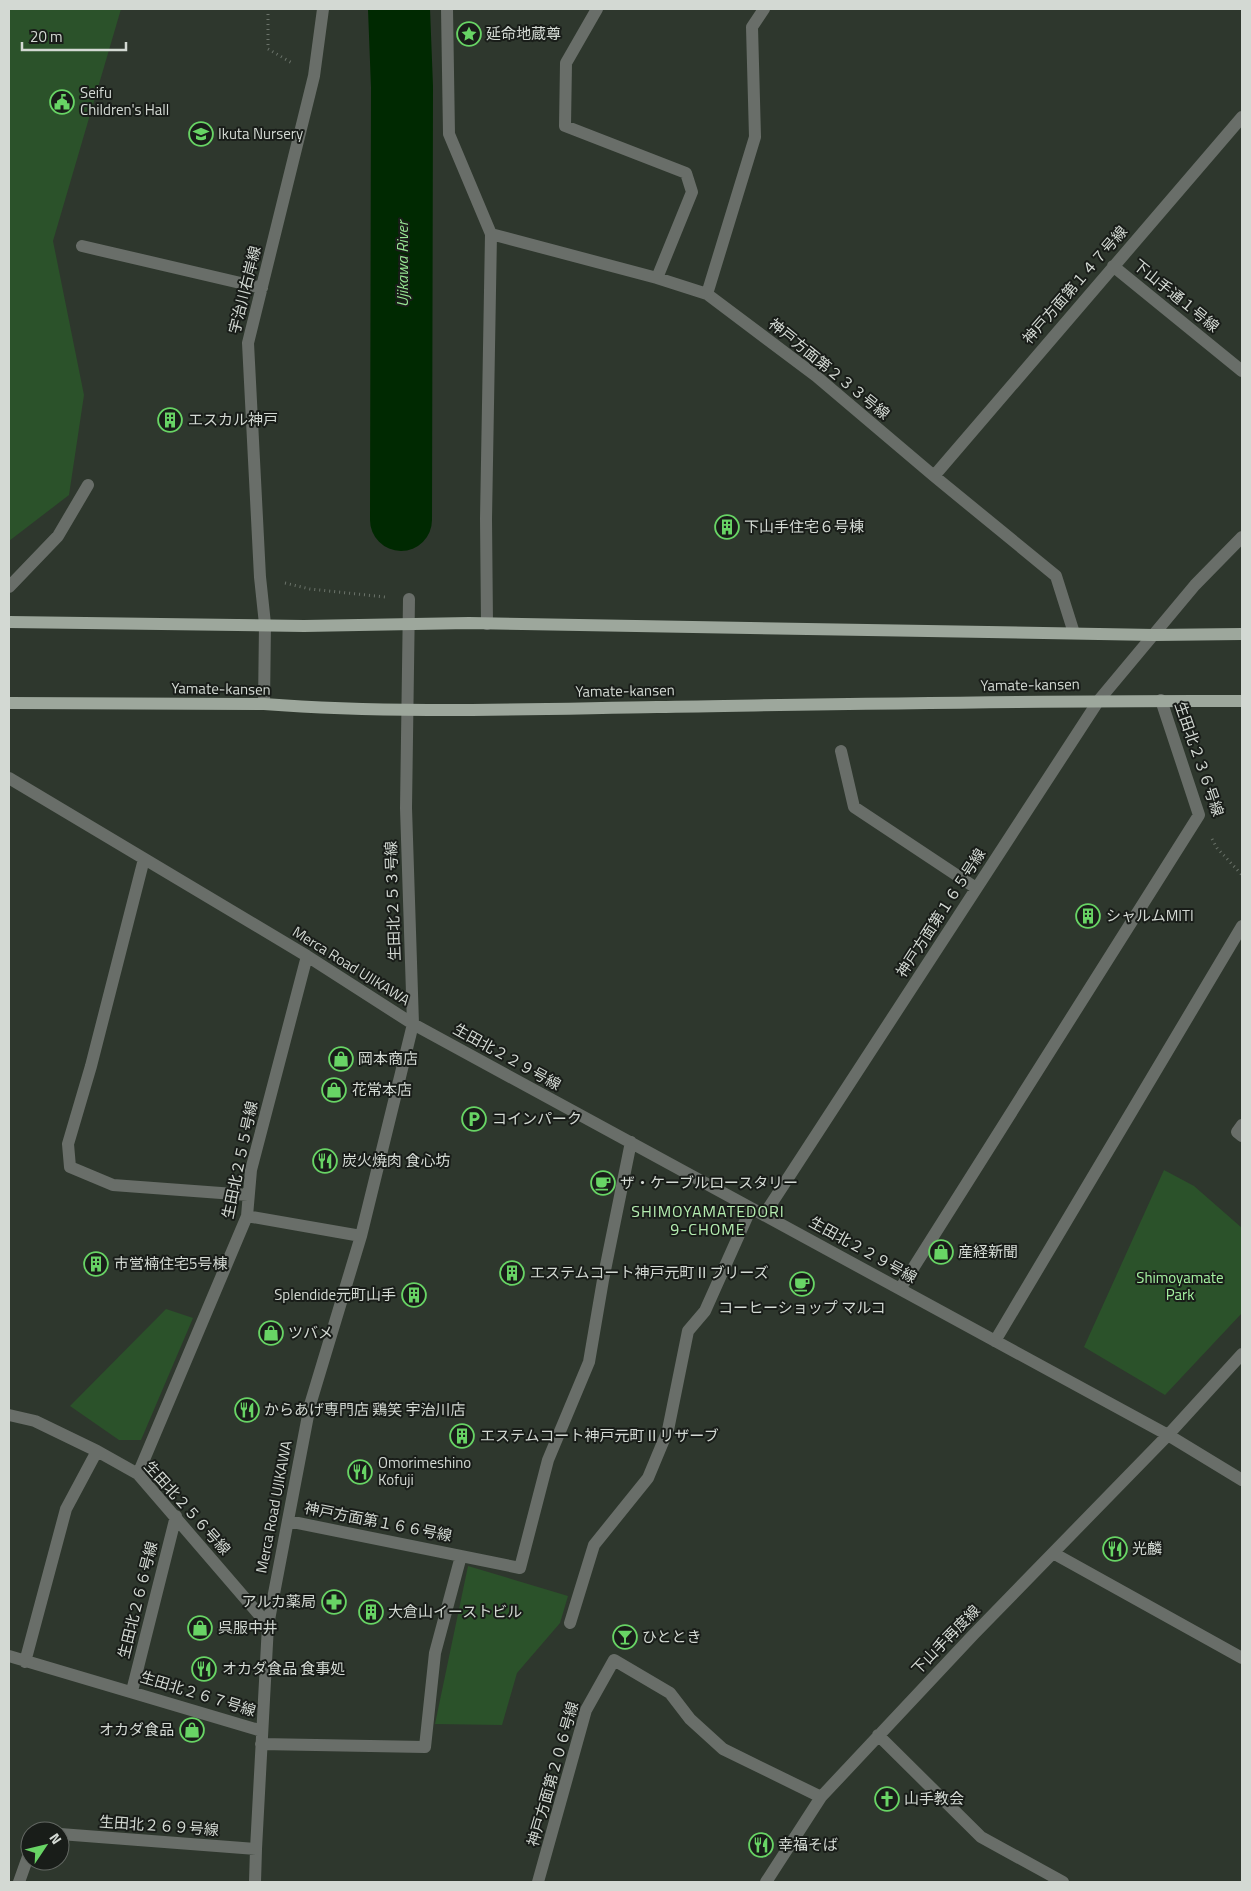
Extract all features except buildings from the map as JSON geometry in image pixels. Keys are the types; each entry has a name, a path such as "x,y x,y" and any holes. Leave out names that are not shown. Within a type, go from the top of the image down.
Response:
{"main road":[{"path":"9,622 304,626 469,623 1154,635 1242,634"},
{"name":"Yamate-kansen","path":"9,703 264,704 302,707 467,710 1099,700 1241,702"}],"street":[{"name":"宇治川右岸線","path":"264,704 265,624 260,577 248,343 314,76 323,9"},
{"path":"447,9 449,134 491,234 486,520 487,624"},
{"path":"597,9 566,63 565,126 686,173 692,192 657,278"},
{"path":"708,294 755,137 752,28 764,9"},
{"name":"神戸方面第１４７号線","path":"934,476 1242,117"},
{"name":"神戸方面第２３３号線","path":"491,234 657,278 708,294 816,376 1056,576 1074,633"},
{"path":"82,246 262,288"},
{"name":"下山手通１号線","path":"1113,266 1242,371"},
{"path":"9,587 58,536 88,485"},
{"name":"神戸方面第１６５号線","path":"764,1215 1099,700 1196,585 1242,537"},
{"name":"生田北２５３号線","path":"409,599 406,808 413,1024"},
{"name":"生田北２３６号線","path":"1161,700 1199,815"},
{"path":"841,751 854,807 976,888"},
{"name":"Merca Road UJIKAWA","path":"9,778 306,956 413,1024 361,1236 310,1405 268,1625 255,1882"},
{"path":"900,1289 1199,815"},
{"path":"144,859 91,1066 68,1144 70,1167 113,1185 248,1195"},
{"path":"995,1341 1242,926"},
{"name":"生田北２５５号線","path":"138,1474 247,1216 251,1170 306,956"},
{"name":"生田北２２９号線","path":"413,1024 1168,1436 1242,1480"},
{"path":"1242,1125 1237,1132 1242,1136"},
{"name":"神戸方面第１６６号線","path":"288,1521 520,1568 548,1460 589,1362 603,1280 631,1142"},
{"path":"570,1623 594,1545 648,1478 668,1430 688,1331 705,1311 751,1208"},
{"path":"247,1216 361,1236"},
{"name":"下山手再度線","path":"766,1882 821,1797 878,1735 1168,1436 1242,1354"},
{"name":"生田北２５６号線","path":"9,1415 35,1421 97,1451 138,1474 268,1625"},
{"path":"25,1662 66,1509 97,1451"},
{"name":"生田北２６６号線","path":"132,1691 176,1516"},
{"path":"1053,1553 1242,1658"},
{"name":"神戸方面第１６６号線","path":"261,1737 425,1747 435,1653 461,1556"},
{"name":"生田北２６７号線","path":"9,1656 132,1691 261,1737"},
{"name":"神戸方面第２０６号線","path":"538,1882 586,1710 614,1660 670,1693 690,1719 723,1750 821,1797"},
{"path":"878,1735 981,1837 1063,1882"},
{"name":"生田北２６９号線","path":"70,1835 256,1850"}],"path":[{"path":"268,9 268,49 314,76"},
{"name":"生田北２３６号線","path":"1199,815 1217,848 1242,875"}],"green space":[{"path":"9,9 121,9 53,241 84,395 69,495 9,541"},
{"name":"Shimoyamate Park","path":"1164,1170 1194,1186 1242,1228 1242,1313 1165,1395 1084,1347"},
{"path":"166,1309 193,1318 141,1440 119,1440 70,1406"},
{"path":"468,1566 568,1596 560,1623 517,1673 502,1725 435,1724"}],"waterway":[{"name":"Ujikawa River","path":"399,9 402,87 401,520"}],"place":[{"name":"延命地蔵尊","path":"469,34"},
{"name":"Seifu Children's Hall","path":"62,102"},
{"name":"Ikuta Nursery","path":"201,134"},
{"name":"エスカル神戸","path":"170,420"},
{"name":"下山手住宅６号棟","path":"727,527"},
{"name":"シャルムMITI","path":"1088,916"},
{"name":"岡本商店","path":"341,1059"},
{"name":"花常本店","path":"334,1090"},
{"name":"コインパーク","path":"474,1119"},
{"name":"炭火焼肉 食心坊","path":"325,1161"},
{"name":"ザ・ケーブルロースタリー","path":"603,1183"},
{"name":"産経新聞","path":"941,1252"},
{"name":"市営楠住宅5号棟","path":"96,1264"},
{"name":"エステムコート神戸元町Ⅱブリーズ","path":"512,1273"},
{"name":"コーヒーショップ マルコ","path":"802,1284"},
{"name":"Splendide元町山手","path":"414,1295"},
{"name":"ツバメ","path":"271,1333"},
{"name":"からあげ専門店 鶏笑 宇治川店","path":"247,1410"},
{"name":"エステムコート神戸元町Ⅱリザーブ","path":"462,1436"},
{"name":"Omorimeshino Kofuji","path":"360,1472"},
{"name":"光麟","path":"1115,1549"},
{"name":"アルカ薬局","path":"334,1602"},
{"name":"大倉山イーストビル","path":"371,1612"},
{"name":"呉服中井","path":"200,1628"},
{"name":"ひととき","path":"625,1637"},
{"name":"オカダ食品 食事処","path":"204,1669"},
{"name":"オカダ食品","path":"192,1730"},
{"name":"山手教会","path":"887,1799"},
{"name":"幸福そば","path":"761,1845"}],"district":[{"name":"SHIMOYAMATEDORI 9-CHOME","path":"708,1220"}]}
